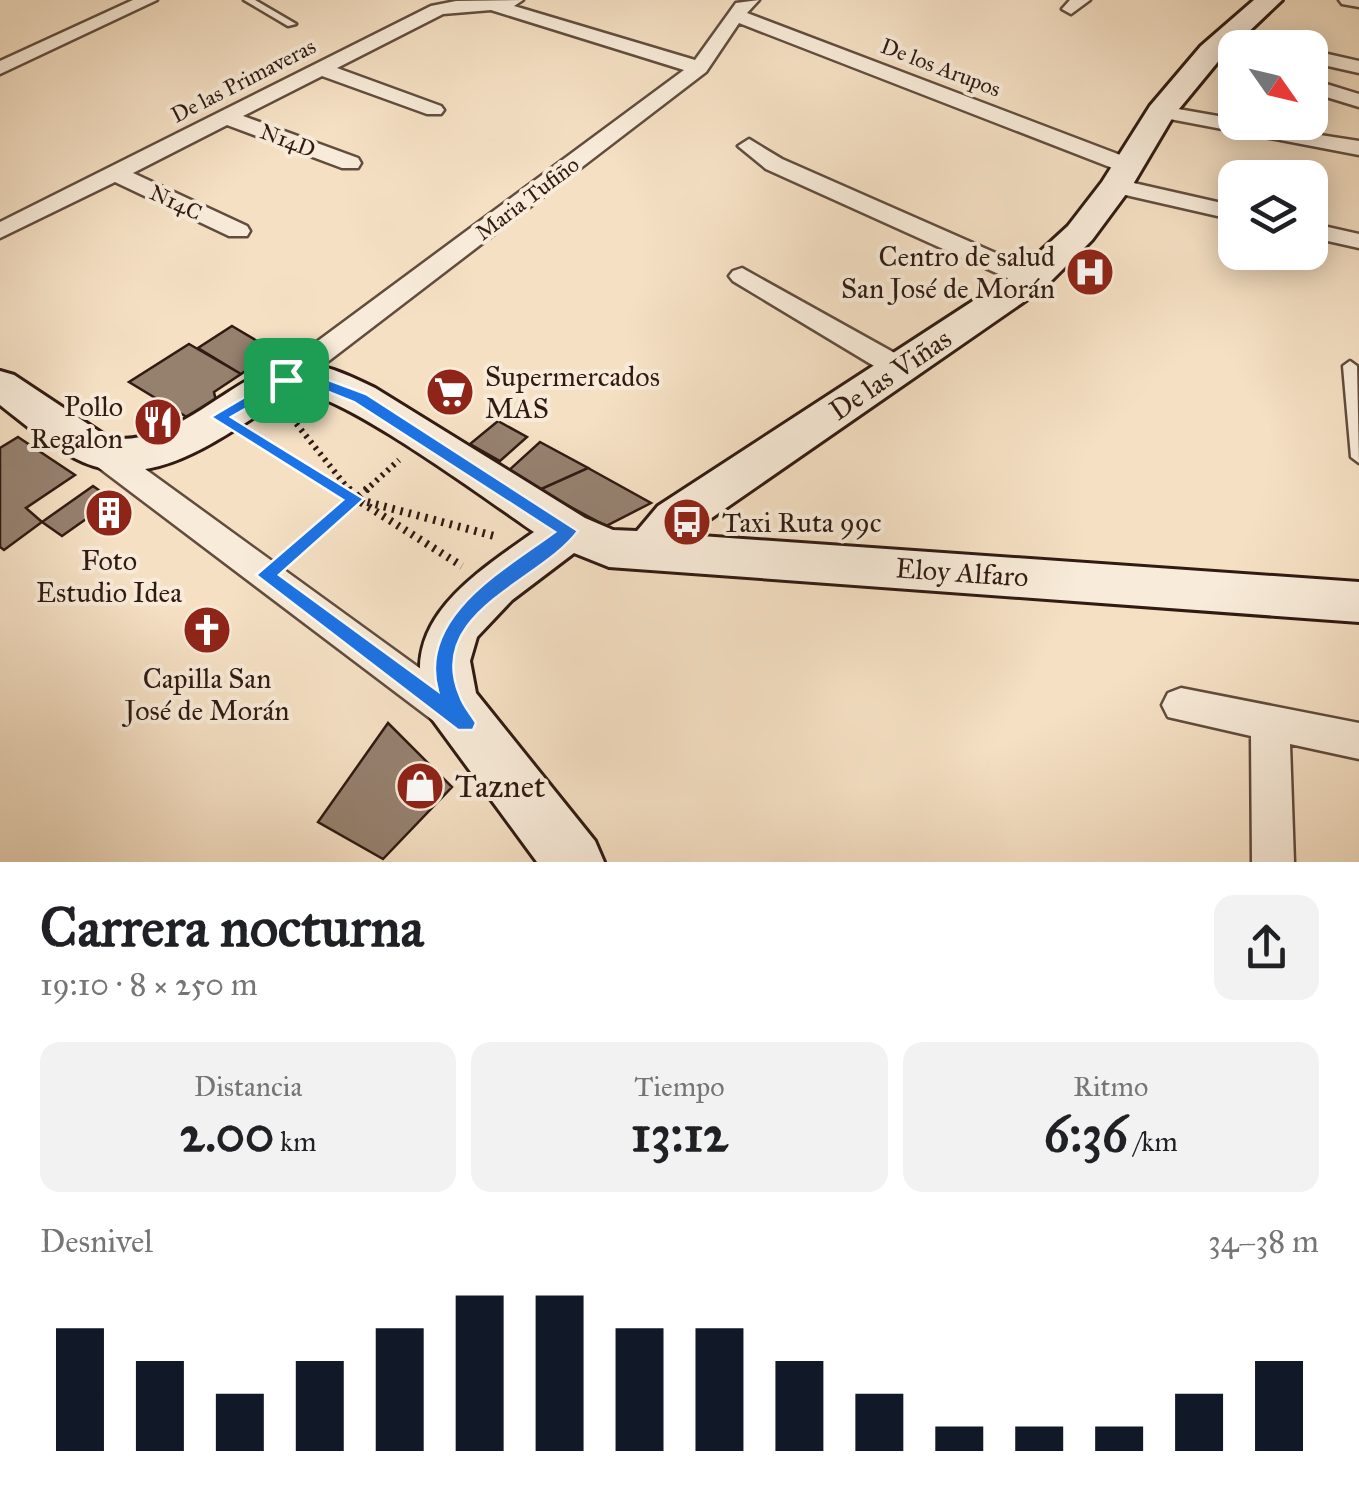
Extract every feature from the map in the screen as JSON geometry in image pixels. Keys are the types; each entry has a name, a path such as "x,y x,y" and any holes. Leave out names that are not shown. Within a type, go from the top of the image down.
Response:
{"street":[{"path":"0,68 148,0"},
{"name":"De las Viñas","path":"1242,30 1269,0"},
{"path":"1348,0 1359,2"},
{"name":"De las Primaveras","path":"0,231 437,10 506,3 699,68"},
{"name":"Maria Tufiño","path":"278,383 699,68 720,44 738,5"},
{"name":"De los Arupos","path":"738,5 1122,176 1218,207"},
{"name":"De las Viñas","path":"650,549 674,518 1032,279 1080,234 1161,112 1218,56"},
{"path":"1328,60 1359,66"},
{"path":"321,69 434,110"},
{"path":"1328,90 1359,101"},
{"path":"1161,112 1359,148"},
{"name":"N14D","path":"226,117 350,163"},
{"path":"748,146 774,164 1032,279"},
{"name":"N14C","path":"115,173 238,231"},
{"path":"1328,234 1359,241"},
{"path":"742,276 899,368"},
{"name":"Eloy Alfaro","path":"278,383 307,377 326,382 423,435 554,541 1359,602"},
{"path":"101,453 125,456 163,450 278,383"},
{"path":"11,406 101,453 465,723"},
{"path":"554,541 496,586 455,626 444,661 451,702 572,861"},
{"path":"1182,706 1359,742"},
{"path":"1270,724 1273,862"}],"lane":[{"path":"248,0 291,24"},
{"path":"1350,366 1359,457"}],"path":[{"path":"278,383 356,499 554,541"},
{"path":"219,417 496,586"},
{"path":"266,575 356,499 423,435"}],"building":[{"path":"232,326 274,351 241,374 198,348"},
{"path":"189,344 241,374 214,392 216,401 190,419 129,382"},
{"name":"Pollo Regalon","path":"158,409 179,421 158,435 137,424"},
{"path":"498,421 527,437 500,461 470,444"},
{"path":"18,437 75,475 26,508 42,522 4,550 0,547 0,448"},
{"path":"540,442 588,468 539,490 507,472"},
{"path":"588,468 651,503 606,526 539,490"},
{"path":"93,486 113,500 62,536 42,522"},
{"name":"Foto Estudio Idea","path":"113,500 128,510 104,527 89,516"},
{"path":"388,723 452,787 383,859 318,822"}],"place":[{"name":"Centro de salud San José de Morán","path":"1090,272"},
{"name":"Supermercados MAS","path":"450,392"},
{"name":"Pollo Regalon","path":"158,422"},
{"name":"Foto Estudio Idea","path":"109,513"},
{"name":"Taxi Ruta 99c","path":"687,522"},
{"name":"Capilla San José de Morán","path":"207,630"},
{"name":"Taznet","path":"420,786"}],"route":[{"path":"307,377 360,398 569,531 539,550 455,626 444,661 445,682 451,702 465,723 266,575 356,499 219,417 258,392 286,380 307,377"}]}
